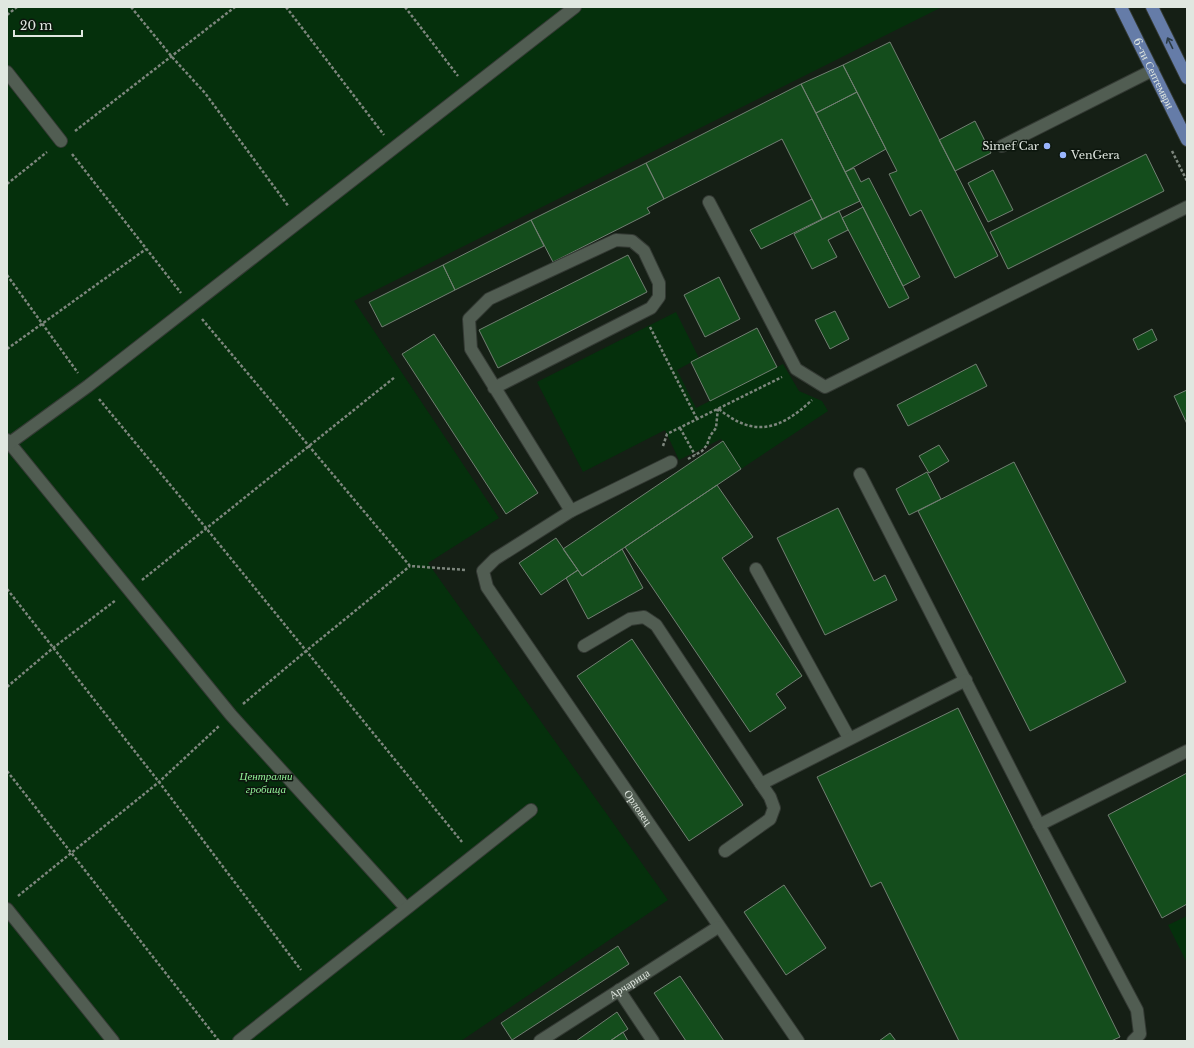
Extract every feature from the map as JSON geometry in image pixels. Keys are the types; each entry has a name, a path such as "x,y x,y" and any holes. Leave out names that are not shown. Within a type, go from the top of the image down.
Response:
{"main road":[{"name":"6-ти Септември","path":"1121,7 1187,140"},
{"path":"1152,7 1187,78"}],"street":[{"path":"406,908 231,715 8,443 88,386 575,7"},
{"path":"1002,146 1153,70"},
{"path":"7,72 61,141"},
{"path":"709,202 796,369 825,387 1187,207"},
{"path":"494,388 651,308 659,297 659,283 644,251 632,241 616,240 489,299 469,320 470,349 494,388 570,511"},
{"path":"483,571 495,560 570,511 671,462"},
{"path":"860,474 1039,825 1137,1010 1140,1034 1133,1041"},
{"path":"756,569 849,738"},
{"name":"Орловец","path":"483,571 487,587 718,927 798,1041"},
{"path":"584,646 630,619 644,617 656,625 770,797 774,808 770,819 725,851"},
{"path":"761,784 849,738 966,680"},
{"path":"1039,825 1187,751"},
{"path":"239,1041 531,810"},
{"path":"10,905 114,1041"},
{"name":"Арчарица","path":"540,1041 718,927"},
{"path":"619,990 653,1041"}],"path":[{"path":"7,15 17,7"},
{"path":"131,7 172,57 205,93 284,199 297,222"},
{"path":"7,184 235,7"},
{"path":"286,7 395,148"},
{"path":"405,7 468,89"},
{"path":"61,141 191,305 410,566"},
{"path":"7,349 146,249"},
{"path":"7,275 42,325 88,386 473,855"},
{"path":"643,313 697,419"},
{"path":"718,408 716,428 702,451 681,462 671,462 663,446 666,434 680,428 718,408 796,369"},
{"path":"7,687 53,648 129,590 395,377"},
{"path":"718,408 732,420 743,425 755,427 769,426 797,414 825,387"},
{"path":"680,428 694,455"},
{"path":"10,905 159,782 231,715 306,651 410,566 483,571"},
{"path":"7,588 159,782 311,984"},
{"path":"7,770 74,853 219,1041"}],"green space":[{"name":"Централни гробища","path":"7,7 940,8 354,301 499,518 428,563 668,900 461,1041 7,1041"},
{"path":"676,312 699,358 677,370 696,408 783,364 799,391 822,401 828,411 741,469 721,439 679,460 665,430 583,472 537,382"},
{"path":"1187,916 1187,963 1168,925"}],"building":[{"path":"890,42 998,256 955,278 921,210 910,216 889,174 897,171 843,65"},
{"path":"843,65 857,92 816,113 801,84"},
{"path":"801,84 860,201 822,219 782,139 664,199 646,163"},
{"path":"857,92 886,149 845,172 816,113"},
{"path":"975,121 991,153 955,171 939,140"},
{"path":"1146,154 1164,191 1008,269 990,232"},
{"path":"646,163 664,199 647,208 650,213 553,262 531,220"},
{"path":"854,168 861,182 869,178 920,277 903,286 845,172"},
{"path":"993,170 1013,210 988,222 968,183"},
{"path":"812,199 822,219 761,249 750,230"},
{"path":"863,207 909,298 889,308 842,218"},
{"path":"839,211 848,230 828,240 837,257 812,269 794,234"},
{"path":"531,220 544,246 455,290 443,265"},
{"path":"628,255 647,292 498,368 479,330"},
{"path":"443,265 455,290 382,327 369,302"},
{"path":"719,277 740,319 705,337 684,295"},
{"path":"835,311 849,339 830,349 815,320"},
{"path":"757,328 777,367 710,401 691,362"},
{"path":"1152,329 1157,340 1138,350 1133,339"},
{"path":"434,334 538,493 506,514 402,354"},
{"path":"976,364 987,386 908,426 897,405"},
{"path":"1187,390 1187,424 1174,396"},
{"path":"723,441 741,469 582,576 563,549"},
{"path":"939,445 949,461 929,473 919,456"},
{"path":"1014,462 1126,682 1030,731 918,511"},
{"path":"927,472 941,499 909,515 896,489"},
{"path":"717,485 753,537 722,558 802,676 776,694 786,708 750,732 625,547"},
{"path":"838,508 874,581 885,575 897,600 825,635 777,538"},
{"path":"556,538 578,570 541,595 519,563"},
{"path":"622,549 643,588 588,619 566,578 578,570 582,576"},
{"path":"632,639 743,805 689,841 577,676"},
{"path":"958,708 1120,1037 1111,1041 959,1041 881,882 871,887 817,777"},
{"path":"1187,773 1187,904 1162,918 1108,815"},
{"path":"784,885 826,948 786,975 744,912"},
{"path":"618,946 629,964 512,1040 501,1023"},
{"path":"680,976 724,1041 686,1041 654,993"},
{"path":"617,1012 628,1029 610,1041 576,1041"},
{"path":"623,1032 628,1041 610,1041"},
{"path":"890,1033 896,1041 879,1041"}],"place":[{"name":"Simef Car","path":"1047,146"},
{"name":"VenGera","path":"1063,155"}]}
